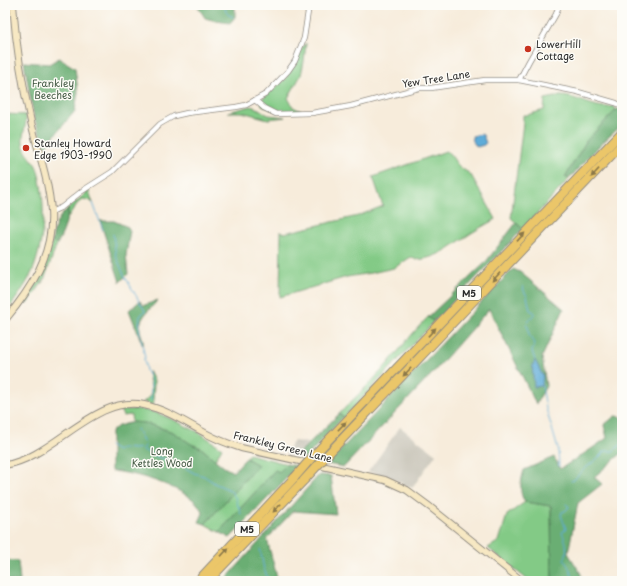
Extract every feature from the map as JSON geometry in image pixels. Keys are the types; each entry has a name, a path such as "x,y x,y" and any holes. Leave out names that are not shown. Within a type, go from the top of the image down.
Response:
{"highway":[{"name":"M5","path":"198,581 315,454 622,132"},
{"name":"M5","path":"208,581 622,144"}],"street":[{"path":"5,320 20,301 39,272 47,249 51,227 51,212 44,170 31,121 20,66 13,5"},
{"path":"51,212 62,207 82,191 112,172 160,124 174,116 187,112 246,105 256,100 274,86 295,61 304,38 309,5"},
{"path":"519,80 556,14 559,5"},
{"name":"Yew Tree Lane","path":"256,100 264,108 276,114 312,113 351,106 419,88 431,88 485,80 519,80 578,92 622,106"},
{"name":"Frankley Green Lane","path":"5,466 22,462 31,457 81,423 100,413 116,406 142,404 161,409 224,442 241,448 380,479 407,490 522,581"}],"shaded area":[{"path":"400,427 436,454 412,488 386,475 368,472"},
{"path":"294,441 308,443 296,456 285,454"}],"green space":[{"path":"197,5 235,5 235,17 230,23 205,18"},
{"path":"306,43 301,75 288,98 293,107 301,111 281,111 262,105 261,100 285,79"},
{"name":"Frankley Beeches","path":"59,58 75,68 78,92 75,111 45,147 34,118 24,62 49,64"},
{"path":"560,96 574,98 601,107 614,106 616,110 587,140 565,177 569,179 523,229 511,218 523,115 544,110 545,99"},
{"path":"251,106 268,115 286,117 268,119 242,112 228,112"},
{"path":"620,108 622,109 622,125 599,146 569,179 565,177 587,140 616,110"},
{"path":"5,114 26,115 23,139 24,146 27,154 37,167 41,183 43,221 40,246 33,270 24,287 5,314"},
{"path":"446,151 460,167 471,175 496,219 436,255 416,260 411,257 394,268 347,277 280,297 281,231 284,233 358,216 383,206 373,177"},
{"path":"89,191 93,203 89,200 83,199 77,204 68,218 68,208"},
{"path":"68,208 65,227 57,244 52,241 55,227 61,215"},
{"path":"100,221 114,221 128,227 130,231 126,255 128,274 120,282"},
{"path":"516,223 523,229 434,322 428,317 485,263"},
{"path":"52,241 57,244 44,280 27,304 24,302 42,273"},
{"path":"513,269 520,272 564,309 542,357 546,386 536,404 489,309 431,375 344,467 327,464"},
{"path":"158,300 141,322 140,330 143,346 129,310 140,301 143,305 145,305"},
{"path":"428,317 434,322 344,417 339,414 378,375 416,329"},
{"path":"149,371 154,381 153,405 143,402 151,394 152,390 149,380"},
{"path":"139,409 157,413 176,421 200,433 222,448 215,460 201,448 191,444 173,432 145,423 132,423 131,415 123,416 120,410"},
{"path":"339,414 344,417 305,458 296,456"},
{"path":"615,416 622,417 622,453 594,477 602,484 578,503 568,553 581,574 580,581 552,581 551,506 525,502 521,494 521,482 524,470 554,457 560,469 607,438 604,425"},
{"name":"Long Kettles Wood","path":"133,422 145,423 173,432 191,444 201,448 224,467 233,472 246,458 258,465 205,524 199,522 203,513 196,502 178,490 144,477 111,471 111,432 118,426"},
{"path":"249,454 287,464 279,472 275,470 219,532 205,524 258,465 246,458"},
{"path":"287,464 298,466 230,538 219,532 275,470 279,472"},
{"path":"319,475 331,476 336,514 293,511 267,539 278,581 224,581"},
{"path":"525,502 551,506 552,581 529,581 488,548 499,541 507,515"},
{"path":"5,560 18,561 20,581 5,581"}],"water":[{"path":"483,135 486,143 477,147 473,142 472,136"},
{"path":"535,360 543,376 542,386 534,387 532,369"}],"waterway":[{"path":"225,5 226,12 233,17"},
{"path":"93,203 103,230"},
{"path":"113,234 116,256 124,275 145,311 140,316 139,329 146,371 151,380 151,401"},
{"path":"523,286 530,310 534,312 526,325 528,327 529,335 535,343 532,351 535,360"},
{"path":"542,386 545,402"},
{"path":"545,405 558,449 559,466"},
{"path":"137,429 145,444 144,449"},
{"path":"571,481 574,480 605,451 613,451 622,444"},
{"path":"109,446 117,451 121,448 140,448 152,455 179,464 194,473 204,476 216,484 230,490 235,497 241,514"},
{"path":"566,504 569,507 562,512 561,515 566,529 562,532 567,549 564,560 573,576 574,581"},
{"path":"260,549 264,569 269,581"}],"place":[{"name":"LowerHill Cottage","path":"528,49"},
{"name":"Stanley Howard Edge 1903-1990","path":"26,148"}]}
